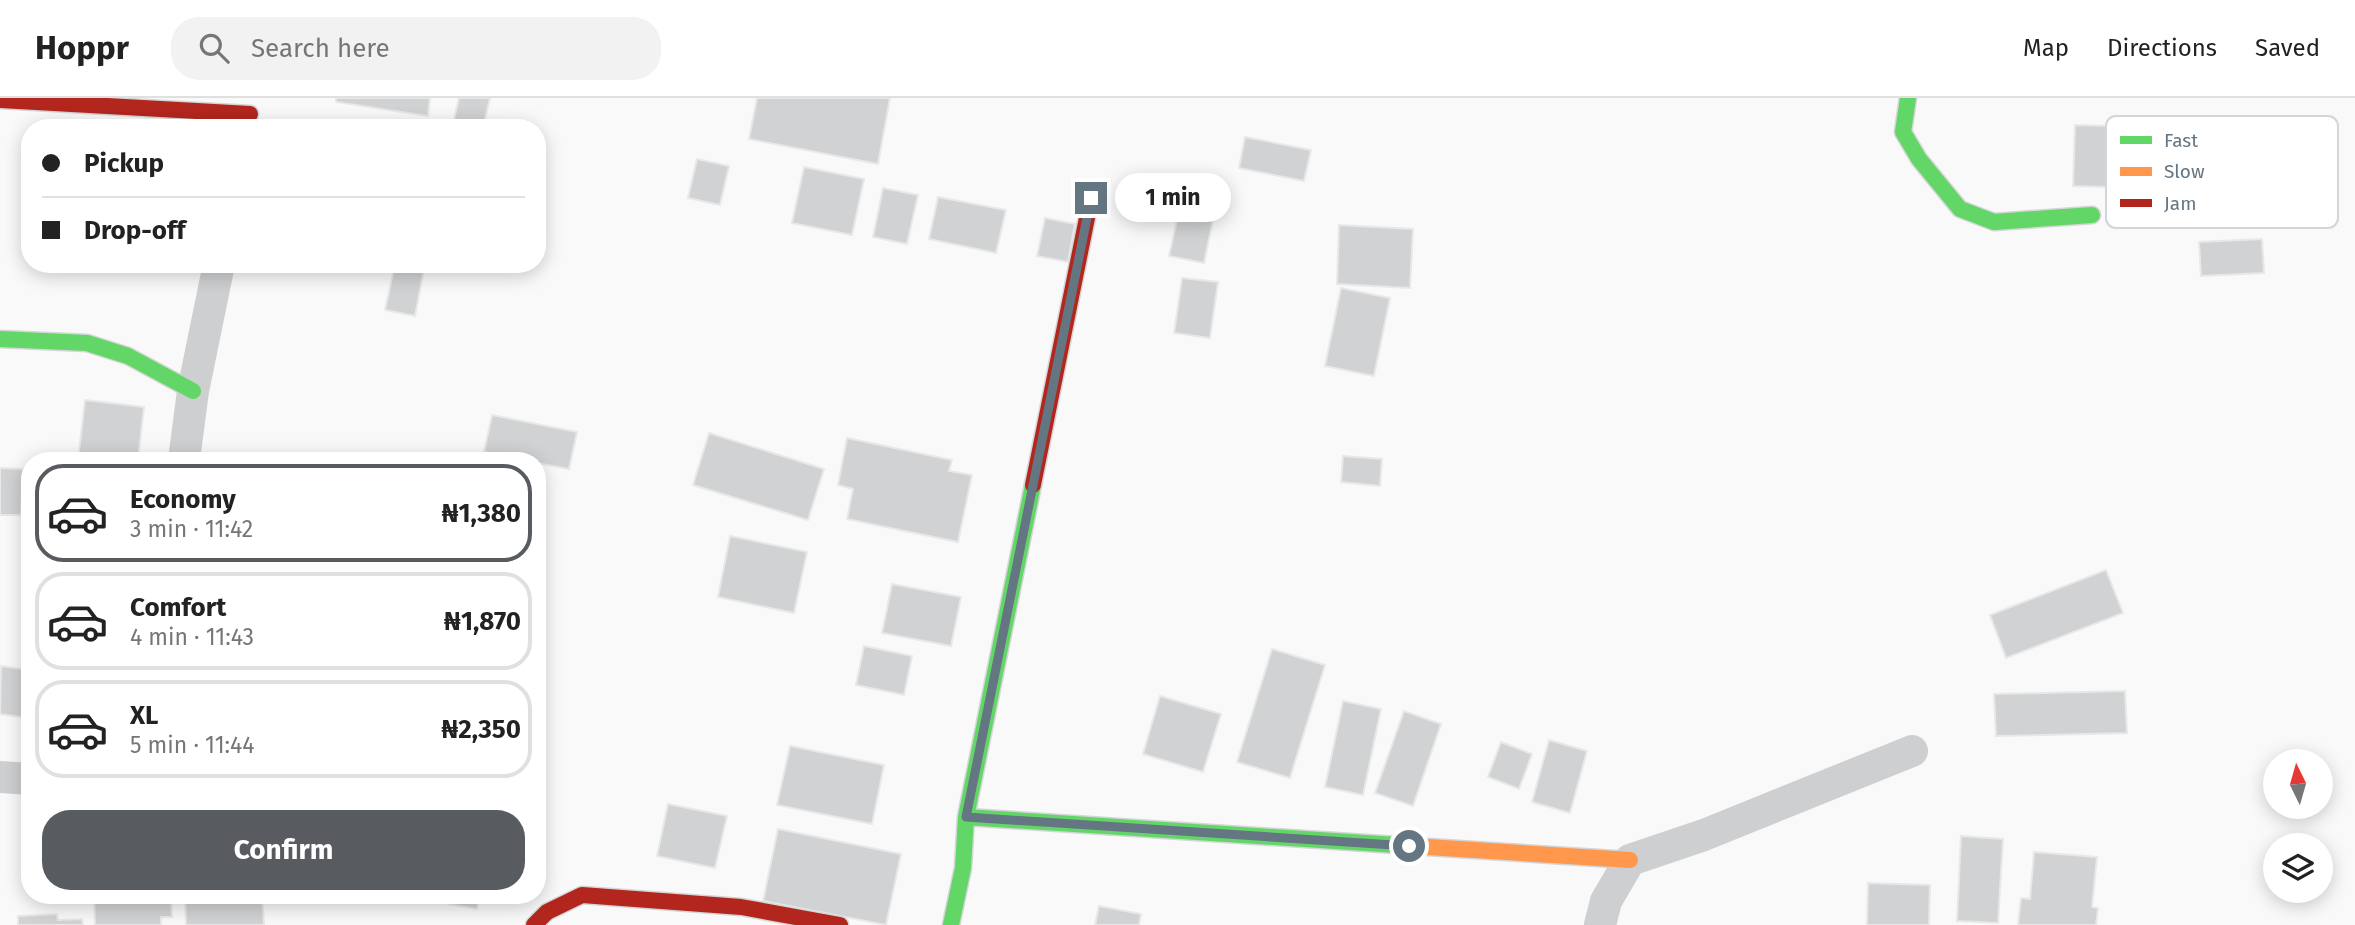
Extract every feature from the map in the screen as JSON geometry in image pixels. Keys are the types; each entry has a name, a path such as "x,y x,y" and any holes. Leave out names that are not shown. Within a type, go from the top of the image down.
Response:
{"street":[{"path":"1908,98 1903,132 1919,159 1960,209 1994,222 2092,215"},
{"path":"0,100 250,113"},
{"path":"951,925 963,868 966,817 1091,198"},
{"path":"185,452 192,391 217,273"},
{"path":"0,339 87,343 128,356 192,391"},
{"path":"966,817 1630,860 1704,835 1912,751"},
{"path":"0,778 21,779"},
{"path":"1600,925 1606,901 1630,860"},
{"path":"534,925 547,912 582,895 741,907 840,925"}],"building":[{"path":"336,98 430,98 428,116 336,102"},
{"path":"459,98 490,98 485,119 454,119"},
{"path":"757,98 890,98 878,164 749,139"},
{"path":"2075,125 2106,126 2106,187 2073,186"},
{"path":"1245,137 1311,150 1304,181 1239,168"},
{"path":"697,159 729,166 720,205 688,198"},
{"path":"804,167 864,179 852,235 792,223"},
{"path":"883,188 918,195 907,244 873,237"},
{"path":"1183,193 1217,200 1204,263 1169,256"},
{"path":"938,197 1006,210 996,253 929,239"},
{"path":"1045,218 1075,224 1068,262 1037,256"},
{"path":"1339,225 1413,229 1410,288 1337,284"},
{"path":"2262,239 2264,273 2201,276 2199,242"},
{"path":"393,273 423,273 415,316 385,310"},
{"path":"1182,278 1218,282 1210,338 1174,333"},
{"path":"1341,288 1390,298 1374,376 1325,366"},
{"path":"85,400 144,407 139,452 79,452"},
{"path":"492,415 577,432 569,469 546,465 546,452 484,452"},
{"path":"709,433 824,469 808,520 693,485"},
{"path":"847,438 952,460 949,471 972,475 958,542 847,519 853,489 838,485"},
{"path":"1343,456 1382,459 1380,486 1341,482"},
{"path":"0,468 21,469 21,515 0,515"},
{"path":"730,536 807,552 794,613 718,597"},
{"path":"2106,570 2123,613 2006,658 1990,615"},
{"path":"892,584 961,597 951,646 882,633"},
{"path":"864,646 912,656 904,695 856,685"},
{"path":"1272,649 1325,665 1290,778 1237,762"},
{"path":"1,666 21,669 21,717 0,714"},
{"path":"2125,691 2127,733 1996,736 1994,694"},
{"path":"1160,696 1221,714 1203,772 1143,754"},
{"path":"1343,701 1381,709 1363,795 1325,787"},
{"path":"1404,711 1441,724 1413,806 1375,793"},
{"path":"1549,740 1587,751 1570,813 1532,802"},
{"path":"1501,742 1532,754 1519,789 1488,777"},
{"path":"790,746 884,765 872,824 777,805"},
{"path":"668,804 727,816 715,868 657,856"},
{"path":"778,829 901,854 886,925 763,901"},
{"path":"1961,836 2003,839 1998,923 1957,921"},
{"path":"2034,852 2097,857 2092,907 2098,908 2096,925 2018,925 2021,898 2030,899"},
{"path":"1868,883 1930,885 1929,925 1867,925"},
{"path":"94,904 171,904 172,917 161,917 161,925 95,925"},
{"path":"185,904 263,904 264,925 186,925"},
{"path":"448,904 478,904 477,909"},
{"path":"1099,906 1141,914 1139,925 1095,925"},
{"path":"57,914 58,920 82,919 83,925 18,925 18,916"}],"traffic: fast":[{"path":"1908,98 1903,132 1919,159 1960,209 1994,222 2092,215"},
{"path":"0,339 87,343 128,356 193,391"},
{"path":"951,925 963,868 966,817 1033,485"},
{"path":"966,817 1412,846"}],"traffic: slow":[{"path":"1412,846 1630,860"}],"traffic: jam":[{"path":"0,100 250,114"},
{"path":"1033,485 1091,198"},
{"path":"534,925 547,912 582,895 741,907 840,925"}],"route":[{"path":"1091,198 966,817 1409,846"}]}
